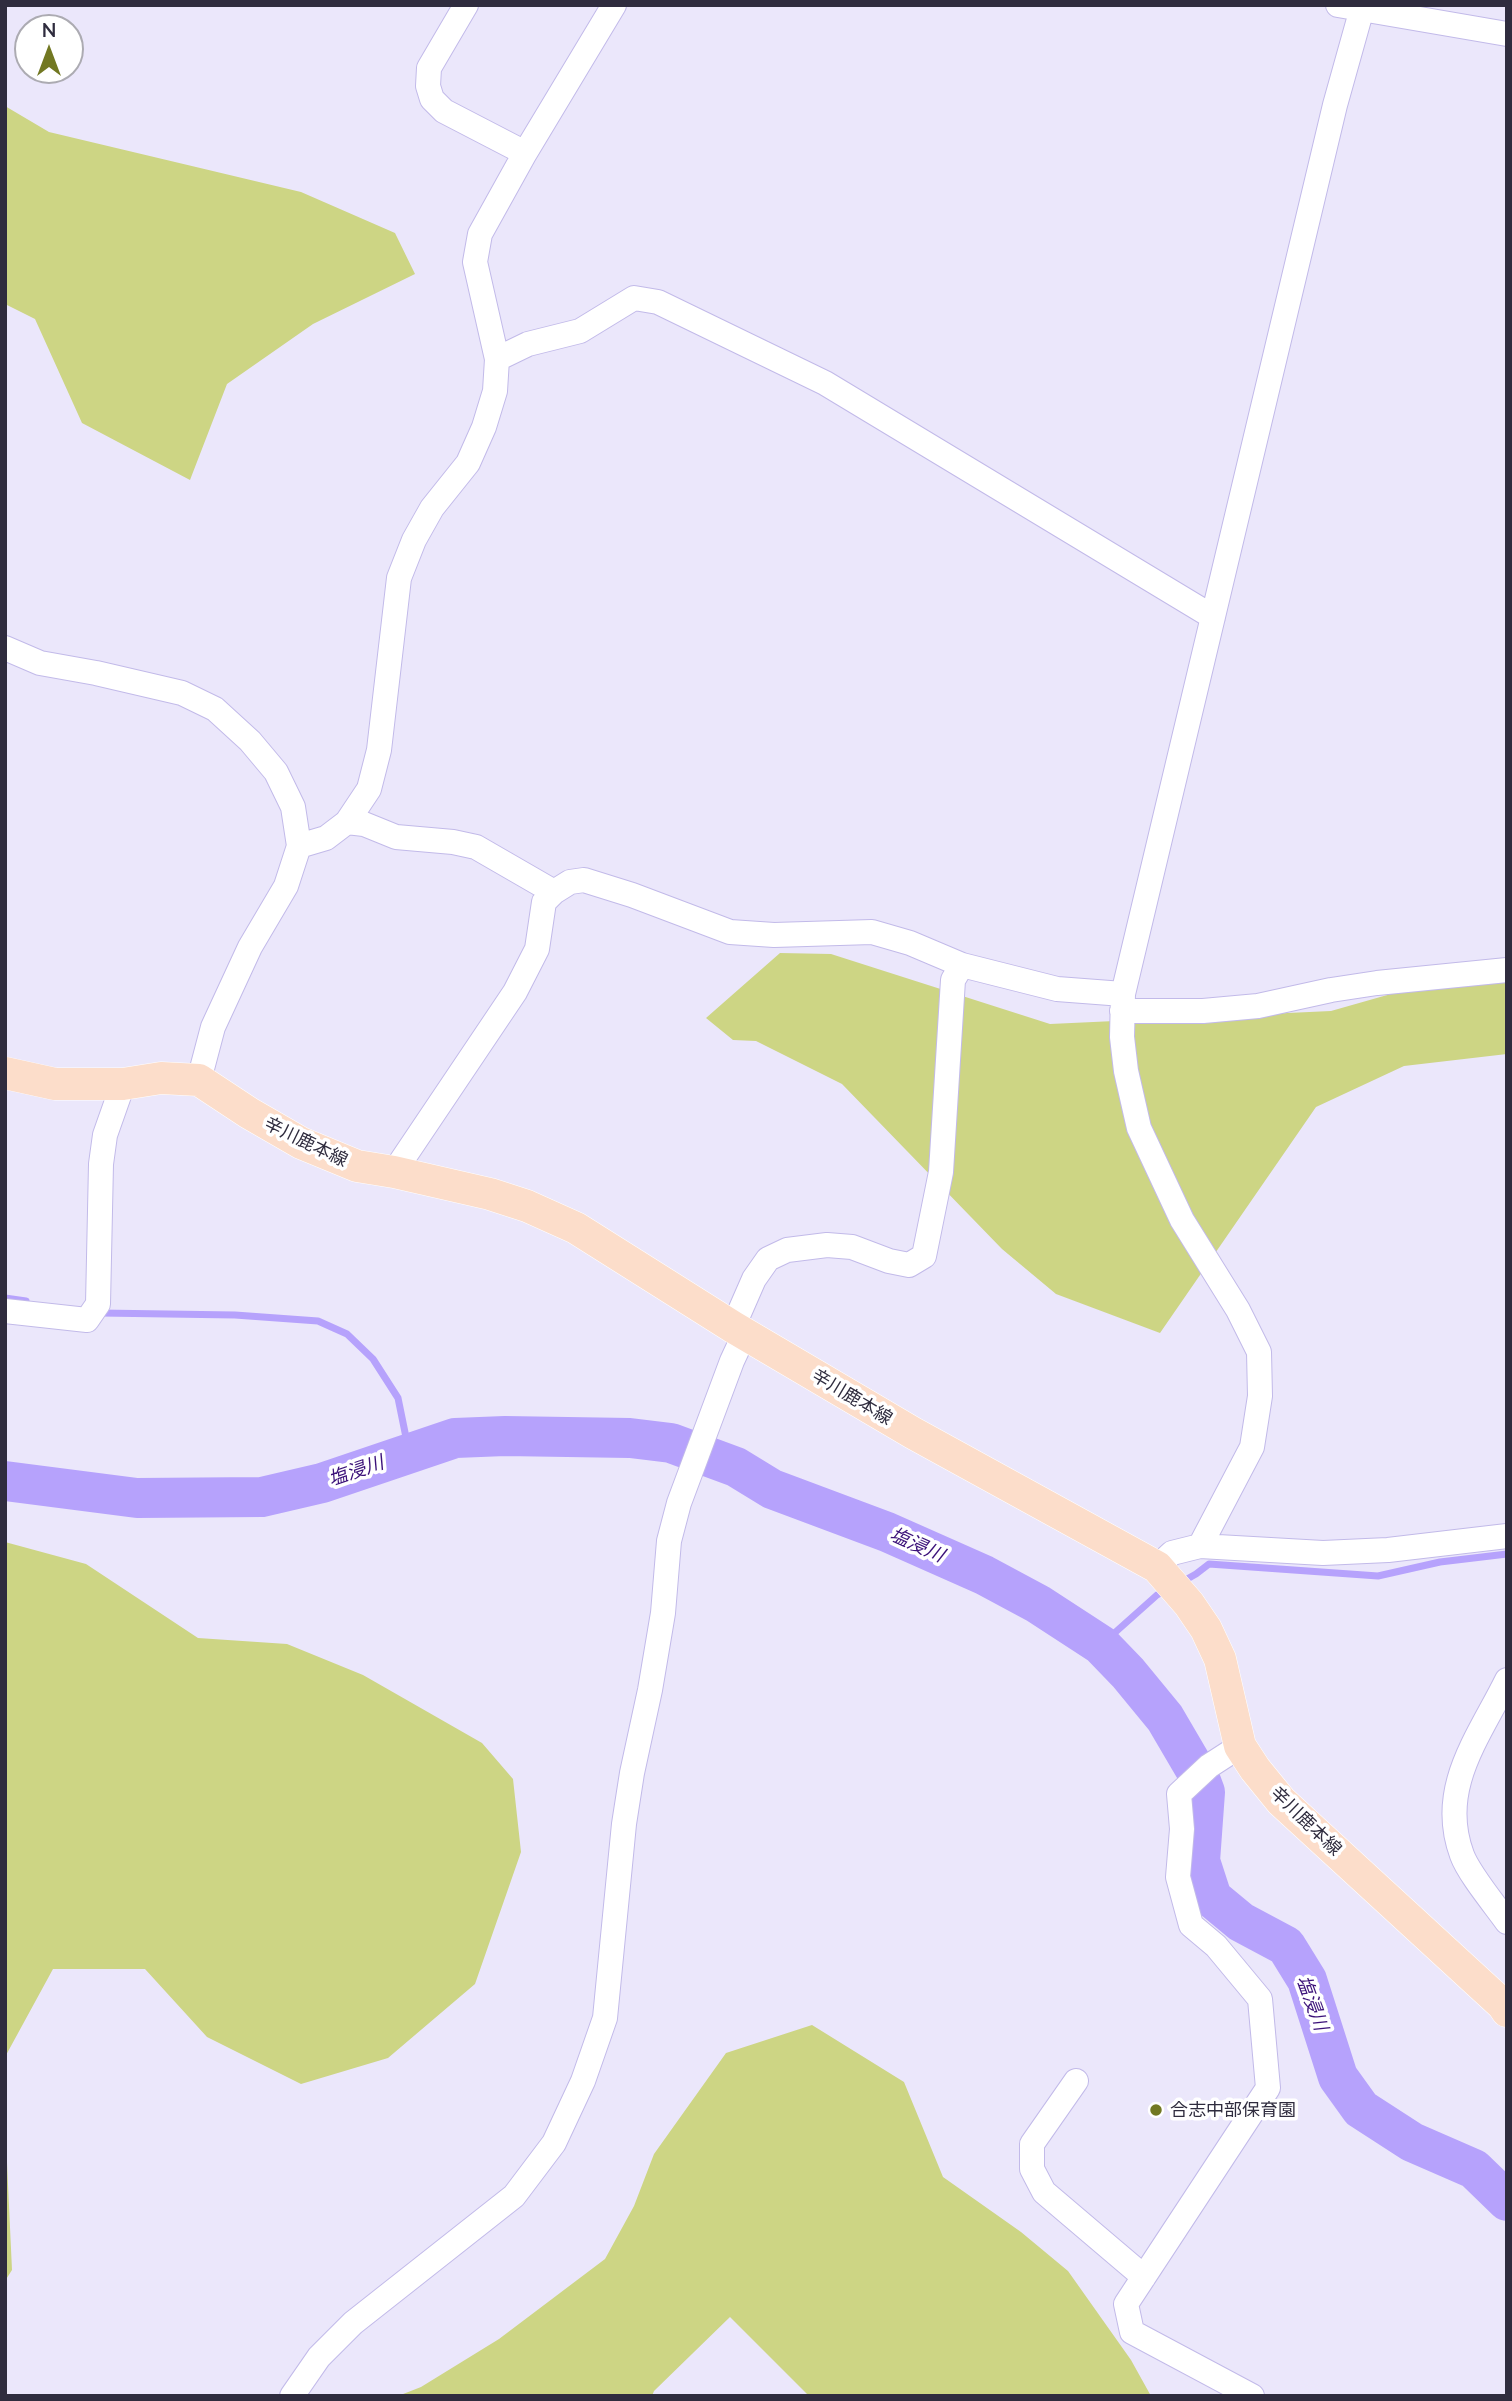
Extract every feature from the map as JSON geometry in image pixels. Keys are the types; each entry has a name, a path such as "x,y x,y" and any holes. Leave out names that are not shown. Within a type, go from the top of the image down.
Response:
{"main road":[{"path":"5,1073 55,1084 123,1084 161,1078 199,1080"},
{"name":"辛川鹿本線","path":"199,1080 249,1114 301,1143 357,1166 489,1194 527,1206 576,1228 739,1330 913,1433 1160,1571 1206,1629 1220,1659 1240,1746 1255,1769 1281,1801 1506,2006"}],"street":[{"path":"466,5 429,68 428,86 432,99 444,111 525,153"},
{"path":"299,846 326,838 347,822 369,789 379,750 399,578 414,540 432,508 468,463 484,428 495,391 496,359 475,262 480,233 614,5"},
{"path":"1200,1546 1252,1447 1260,1396 1259,1352 1238,1310 1182,1220 1139,1128 1126,1071 1122,1002 1332,118 1354,7 1507,34"},
{"path":"496,359 528,344 580,331 634,298 658,302 825,383 1213,617"},
{"path":"5,648 40,663 182,693 215,709 250,741 276,772 293,807 299,846 286,886 250,947 213,1027 199,1080"},
{"path":"347,822 364,824 396,837 453,842 475,847 554,892"},
{"path":"394,1172 515,992 537,948 544,902 570,882 584,880 632,895 730,932 774,935 873,932 910,943 962,965 1057,989 1122,1002 1203,1011 1258,1006 1377,983 1507,970"},
{"path":"292,2396 319,2357 353,2323 514,2196 554,2143 583,2081 605,2018 625,1824 632,1773 663,1614 669,1541 679,1503 705,1433 754,1279 768,1259 786,1250 827,1245 852,1247 889,1261 909,1265 924,1256 941,1172 953,980 962,965"},
{"path":"5,1311 87,1320 98,1304 101,1164 105,1135 123,1084"},
{"path":"1160,1571 1172,1553 1200,1546 1323,1553 1388,1550 1507,1536"},
{"path":"1507,1680 1465,1761 1455,1790 1456,1824 1463,1856 1507,1922"},
{"path":"1240,1746 1209,1766 1179,1794 1182,1829 1178,1877 1191,1926 1216,1946 1259,1999 1268,2088 1126,2304 1132,2332 1252,2396"},
{"path":"1076,2081 1032,2144 1032,2169 1044,2192 1144,2277"}],"green space":[{"path":"5,106 49,132 301,192 395,233 415,274 313,324 227,384 190,480 82,423 35,319 5,304"},
{"path":"780,953 831,954 1050,1024 1331,1011 1433,982 1507,975 1507,1054 1404,1066 1316,1107 1160,1333 1056,1294 1002,1249 842,1084 756,1041 733,1040 706,1018"},
{"path":"5,1542 86,1564 198,1638 287,1644 363,1675 482,1743 513,1779 521,1852 475,1984 388,2058 301,2084 207,2037 145,1969 53,1969 5,2057"},
{"path":"812,2025 904,2082 943,2177 1021,2232 1068,2271 1131,2360 1151,2396 809,2396 730,2317 652,2396 398,2396 421,2387 499,2339 605,2259 634,2206 654,2154 726,2053"},
{"path":"5,2120 12,2270 5,2281"}],"waterway":[{"path":"5,1298 26,1301"},
{"path":"100,1313 235,1315 318,1321 347,1334 373,1359 398,1398 409,1452"},
{"name":"塩浸川","path":"5,1481 137,1498 262,1497 322,1483 455,1438 630,1438 671,1443 736,1467 772,1489 887,1532 984,1575 1038,1604 1101,1645 1165,1718 1199,1776 1205,1792 1200,1861 1212,1898 1241,1922 1286,1946 1307,1980 1338,2077 1361,2109 1412,2142 1474,2169 1507,2201"},
{"path":"1180,1583 1209,1564 1378,1576 1440,1562 1507,1554"},
{"path":"1101,1645 1166,1590"}],"place":[{"name":"合志中部保育園","path":"1156,2110"}]}
